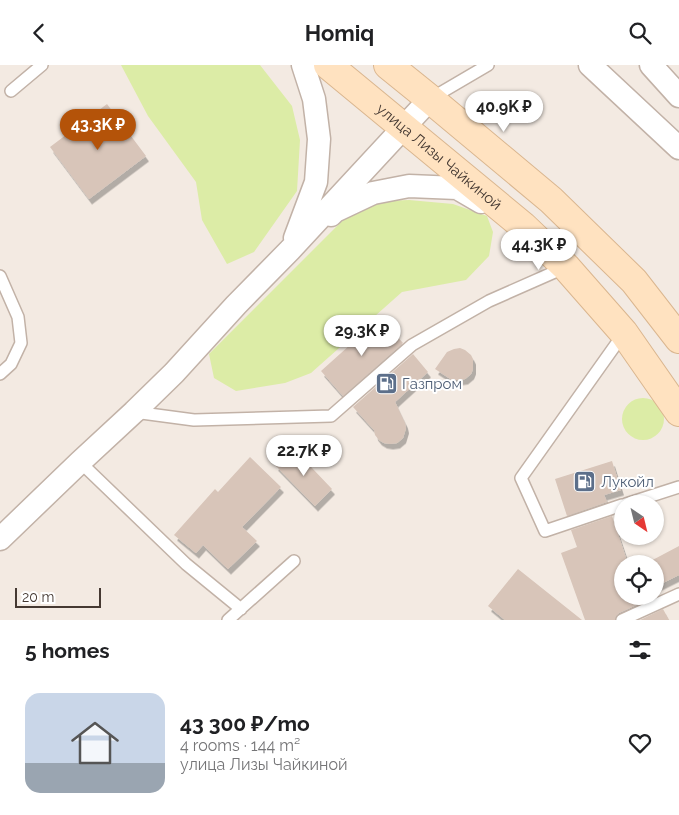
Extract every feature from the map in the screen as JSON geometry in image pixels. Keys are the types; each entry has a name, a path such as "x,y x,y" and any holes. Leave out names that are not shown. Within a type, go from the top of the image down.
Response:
{"main road":[{"name":"улица Лизы Чайкиной","path":"328,65 523,226 566,267 624,333 679,412"},
{"path":"388,65 551,200 634,281 679,339"}],"street":[{"path":"290,250 316,182 319,139 314,99 303,65"},
{"path":"590,65 679,148"},
{"path":"651,65 679,96"},
{"path":"0,539 174,373 430,99"},
{"path":"290,250 335,211 373,193 409,186 457,188 523,226"}],"lane":[{"path":"11,91 42,65"},
{"path":"430,99 488,65"},
{"path":"134,412 194,420 331,415 412,345 489,301 566,267"},
{"path":"0,276 18,317 21,343 11,364 0,374"},
{"path":"614,507 545,531 521,478 624,333"},
{"path":"80,462 186,564 241,609"},
{"path":"653,495 679,487"},
{"path":"228,620 294,561"},
{"path":"622,620 679,594"}],"green space":[{"path":"121,65 260,65 292,106 300,140 297,191 254,252 227,264 202,220 196,182 148,116"},
{"path":"409,200 453,204 487,216 493,232 489,256 466,280 402,292 311,373 285,383 236,391 214,378 209,354 351,212 384,201"},
{"path":"647,398 655,401 661,407 664,419 661,431 655,437 639,440 631,437 625,431 622,415 625,407 631,401"}],"building":[{"path":"107,104 146,156 89,199 50,147"},
{"path":"380,318 403,343 343,396 321,371"},
{"path":"460,348 471,355 473,369 471,374 465,379 452,380 435,369 447,352"},
{"path":"413,354 428,372 395,402 405,423 406,428 403,438 397,443 384,443 379,440 374,430 353,407"},
{"path":"293,448 332,489 315,506 275,465"},
{"path":"250,457 281,487 242,527 257,541 228,569 203,545 196,553 174,535 215,489 218,492"},
{"path":"612,461 621,490 604,495 607,502 567,516 555,479"},
{"path":"612,516 614,522 614,545 622,545 625,555 614,555 614,605 636,605 619,613 615,620 585,620 561,553 577,547 571,530"},
{"path":"679,546 679,575 664,582 664,555 662,555"},
{"path":"518,569 582,620 505,620 488,606"},
{"path":"663,609 669,620 640,620"}],"place":[{"name":"Газпром","path":"386,384"},
{"name":"Лукойл","path":"585,482"}]}
